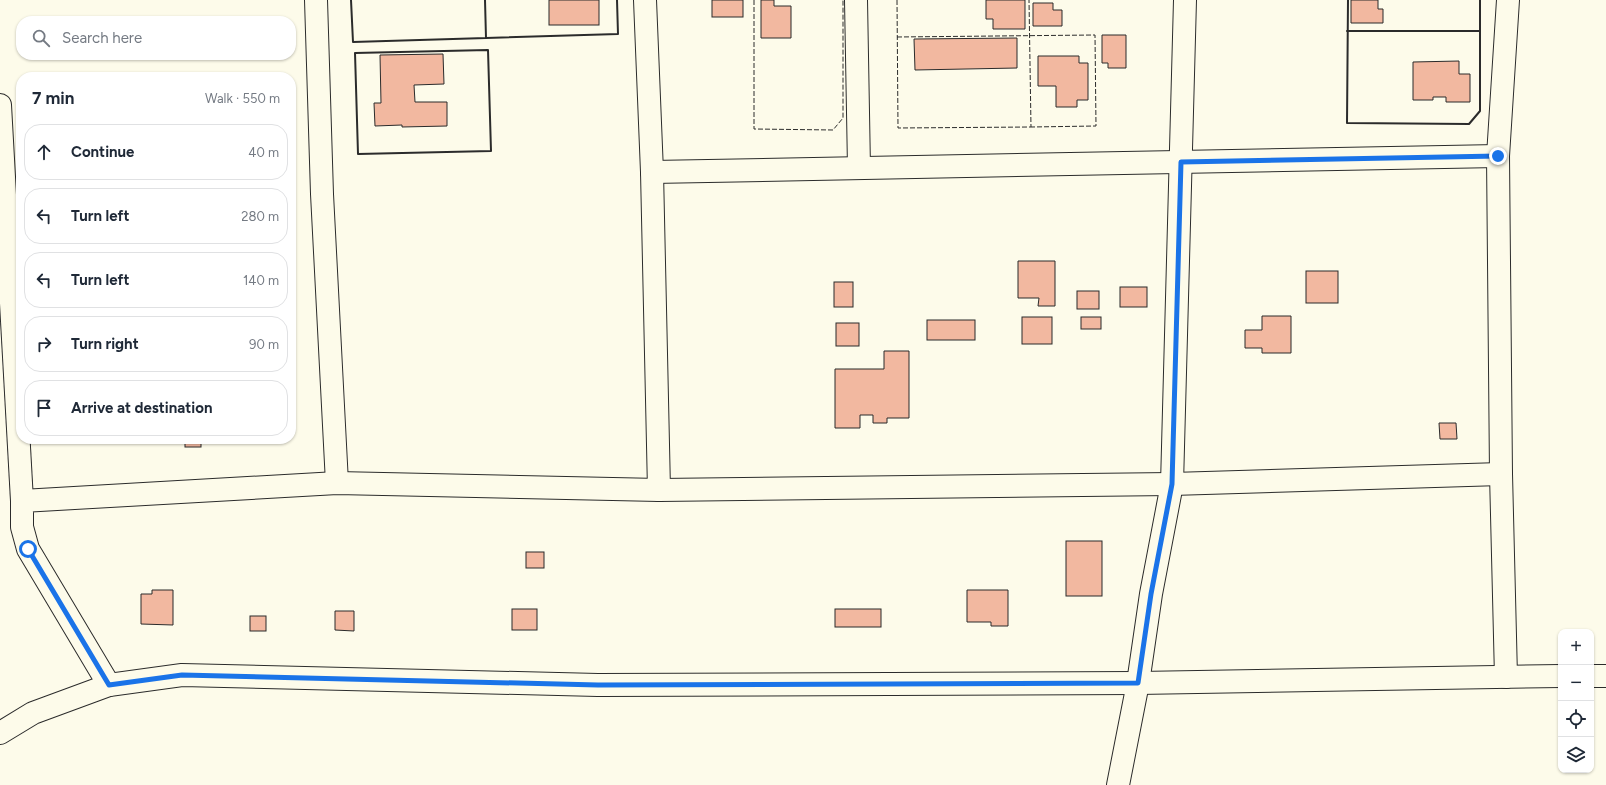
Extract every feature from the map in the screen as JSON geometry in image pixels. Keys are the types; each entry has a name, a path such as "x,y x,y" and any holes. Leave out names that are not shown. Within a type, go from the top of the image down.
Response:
{"street":[{"path":"316,0 323,202 337,483"},
{"path":"645,0 652,172 659,490"},
{"path":"856,0 859,168"},
{"path":"1118,785 1138,683 1151,594 1172,484 1185,0"},
{"path":"1506,677 1501,474 1498,156 1508,0"},
{"path":"0,105 16,393"},
{"path":"652,172 1498,156"},
{"path":"19,444 22,527 28,549 109,685"},
{"path":"22,501 337,483 659,490 1172,484 1501,474"},
{"path":"0,734 33,713 109,685 182,675 598,685 1138,683 1558,676"},
{"path":"1594,676 1606,676"}],"building":[{"path":"549,0 599,0 599,25 549,25"},
{"path":"712,0 743,0 743,17 712,17"},
{"path":"761,0 774,0 774,6 791,6 791,38 761,38"},
{"path":"986,0 1025,0 1025,29 993,29 993,19 986,19"},
{"path":"1351,0 1378,0 1378,9 1383,9 1383,23 1351,23"},
{"path":"1033,3 1053,3 1053,10 1062,10 1062,26 1033,26"},
{"path":"1102,35 1126,35 1126,68 1108,68 1108,63 1102,63"},
{"path":"1017,38 1017,68 915,70 914,39"},
{"path":"443,54 444,84 414,85 415,102 447,102 447,126 375,126 374,103 381,103 380,55"},
{"path":"1038,56 1079,56 1079,63 1088,63 1088,100 1077,100 1077,107 1056,107 1056,86 1038,86"},
{"path":"1459,61 1459,74 1470,74 1470,102 1446,102 1446,97 1433,97 1433,100 1413,100 1413,62"},
{"path":"1018,261 1055,261 1055,306 1038,306 1039,298 1018,298"},
{"path":"1306,271 1338,271 1338,303 1306,303"},
{"path":"834,282 853,282 853,307 834,307"},
{"path":"1120,287 1147,287 1147,307 1120,307"},
{"path":"1077,291 1099,291 1099,309 1077,309"},
{"path":"1262,316 1291,316 1291,353 1262,353 1262,348 1245,348 1245,330 1262,330"},
{"path":"1022,317 1052,317 1052,344 1022,344"},
{"path":"1081,317 1101,317 1101,329 1081,329"},
{"path":"927,320 975,320 975,340 927,340"},
{"path":"836,323 859,323 859,346 836,346"},
{"path":"884,351 909,351 909,418 887,418 887,423 873,423 873,415 860,415 860,428 835,428 835,369 884,369"},
{"path":"1439,423 1456,423 1457,439 1440,439"},
{"path":"185,444 201,444 201,447 185,447"},
{"path":"1066,541 1102,541 1102,596 1066,596"},
{"path":"526,552 544,552 544,568 526,568"},
{"path":"152,590 173,590 173,625 141,624 141,594 152,594"},
{"path":"967,590 1008,590 1008,626 991,626 991,622 967,622"},
{"path":"512,609 537,609 537,630 512,630"},
{"path":"835,609 881,609 881,627 835,627"},
{"path":"335,611 354,611 354,631 335,630"},
{"path":"250,616 266,616 266,631 250,631"}],"fence":[{"path":"754,0 754,129 833,130 843,118 843,0"},
{"path":"897,0 898,128 1031,127 1029,0"},
{"path":"897,37 1095,35 1096,126 1031,127"}],"wall":[{"path":"351,0 353,42 486,38 485,0"},
{"path":"486,38 618,34 617,0"},
{"path":"1348,0 1347,123 1469,124 1480,111 1480,0"},
{"path":"1347,31 1480,31"},
{"path":"488,50 491,151 358,154 355,53 488,50"}],"route":[{"path":"28,549 109,685 182,675 598,685 1138,683 1151,594 1172,484 1181,162 1498,156"}]}
